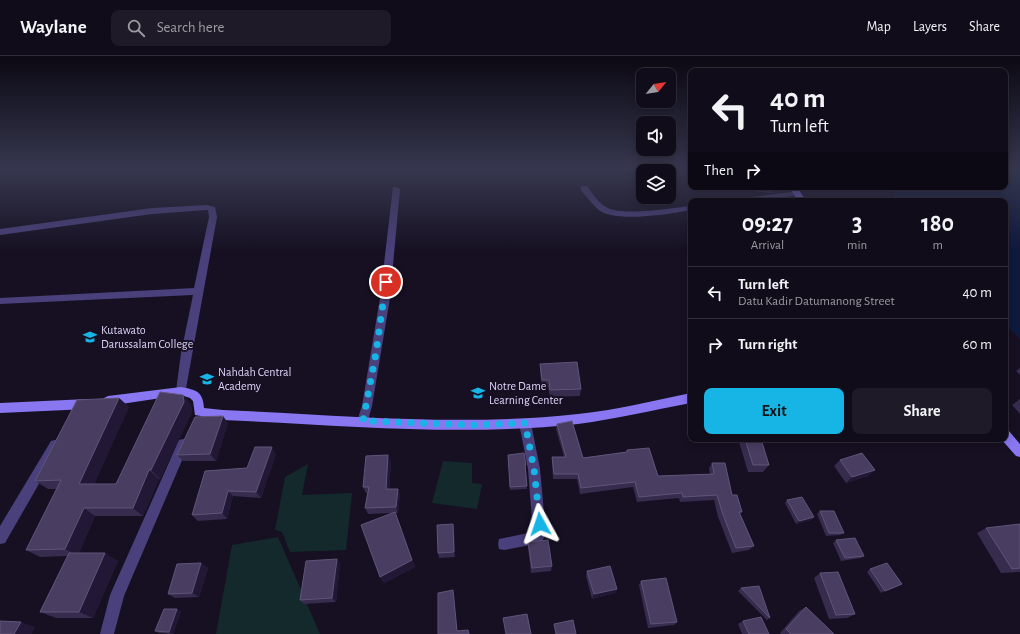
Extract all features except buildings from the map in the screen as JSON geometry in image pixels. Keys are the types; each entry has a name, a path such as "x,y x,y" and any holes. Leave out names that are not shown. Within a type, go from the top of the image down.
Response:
{"street":[{"path":"363,421 369,399 384,298 395,197"},
{"path":"592,197 602,208 610,213 661,212 688,208"},
{"path":"0,232 152,211 210,208 213,210 213,218 186,353 181,391"},
{"path":"0,301 199,290"},
{"path":"0,408 78,405 181,391 193,394 198,399 199,412 154,508 117,595 107,634"},
{"path":"199,412 223,415 475,425 579,419 688,399"},
{"path":"70,418 78,405"},
{"path":"504,544 536,538 540,534 534,469 525,423"},
{"path":"0,538 62,432"},
{"path":"1008,438 1020,452"}],"green space":[{"path":"443,461 472,463 472,483 482,484 477,509 432,503"},
{"path":"308,464 302,495 352,493 346,550 290,552 282,532 275,530 285,477"},
{"path":"278,537 320,634 216,634 232,545"}],"water":[{"path":"895,197 1020,197 1020,339 1008,328 1008,198"}],"place":[{"name":"Kutawato Darussalam College","path":"90,337"},
{"name":"Nahdah Central Academy","path":"207,379"},
{"name":"Notre Dame Learning Center","path":"478,393"}],"route":[{"path":"386,282 376,353 363,421 475,425 525,423 534,469 540,524"}]}
